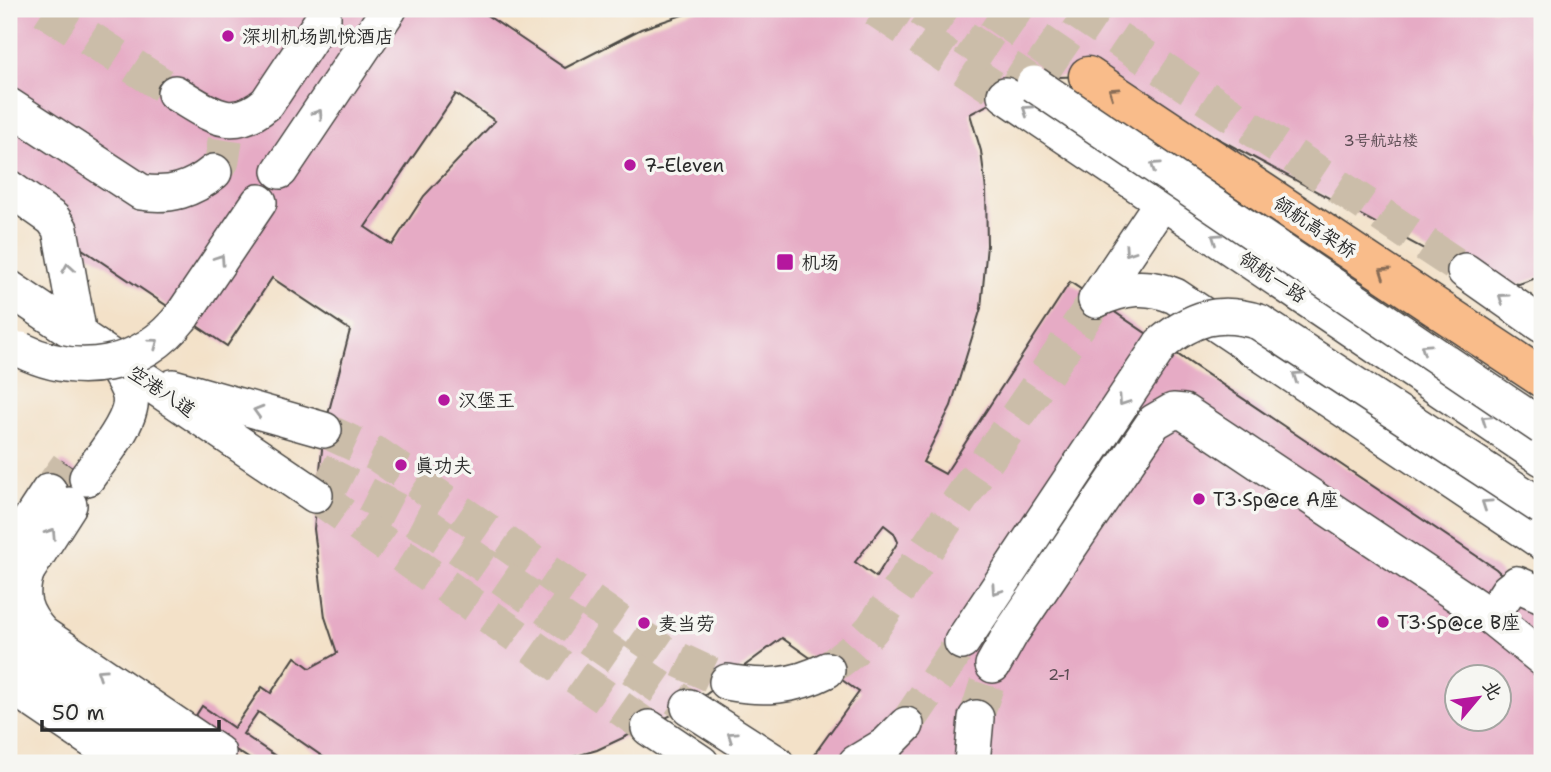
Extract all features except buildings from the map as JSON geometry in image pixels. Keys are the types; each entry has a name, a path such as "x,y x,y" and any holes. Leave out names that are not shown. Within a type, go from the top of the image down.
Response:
{"main road":[{"name":"领航高架桥","path":"1088,76 1542,378"}],"street":[{"path":"281,171 389,9"},
{"path":"175,93 218,124 223,120 241,119 256,113 267,103 326,12"},
{"name":"领航一路","path":"1019,90 1534,442 1162,202 1019,90"},
{"path":"9,106 141,192 158,195 176,193 197,185 214,172"},
{"path":"9,188 53,219 60,229 79,335"},
{"path":"9,341 34,356 62,365 106,364 147,349 169,332 182,316 260,202"},
{"path":"1162,202 1096,300 1127,288 1144,287 1175,296 1542,542"},
{"path":"1465,271 1542,325"},
{"name":"空港八道","path":"9,288 79,335 123,371 317,482"},
{"path":"962,642 1161,344 1181,327 1200,318 1239,315 1259,322 1542,507"},
{"path":"123,371 324,430"},
{"path":"9,604 18,561 68,485 127,418 130,396 123,371"},
{"path":"1534,442 1542,402"},
{"path":"993,665 1011,633 1154,422 1173,411 1184,412 1491,617 1542,658"},
{"path":"18,561 24,611 42,634 218,753"},
{"path":"1491,617 1508,591 1517,584 1542,595"},
{"path":"9,633 19,654 33,667 176,763"},
{"path":"727,682 779,686 805,680 827,670"},
{"path":"9,684 126,763"},
{"path":"689,707 776,763"},
{"path":"972,763 976,718"},
{"path":"865,761 906,725"},
{"path":"649,728 701,763"}],"tunnel":[{"path":"44,9 175,93"},
{"path":"875,9 1005,95"},
{"path":"920,9 1034,84"},
{"path":"991,9 1088,76"},
{"path":"1073,9 1465,271"},
{"path":"214,172 222,161 226,135"},
{"path":"827,670 852,651 872,629 1096,300"},
{"path":"324,430 378,455 666,654 727,682"},
{"path":"49,491 68,465"},
{"path":"319,470 429,527 689,707"},
{"path":"315,495 649,728"},
{"path":"906,725 962,642"},
{"path":"976,718 993,665"}],"place":[{"name":"深圳机场凯悦酒店","path":"228,36"},
{"name":"7-Eleven","path":"630,165"},
{"name":"机场","path":"785,262"},
{"name":"汉堡王","path":"444,400"},
{"name":"真功夫","path":"401,465"},
{"name":"T3·Sp@ce A座","path":"1199,499"},
{"name":"T3·Sp@ce B座","path":"1383,622"},
{"name":"麦当劳","path":"644,623"}]}
